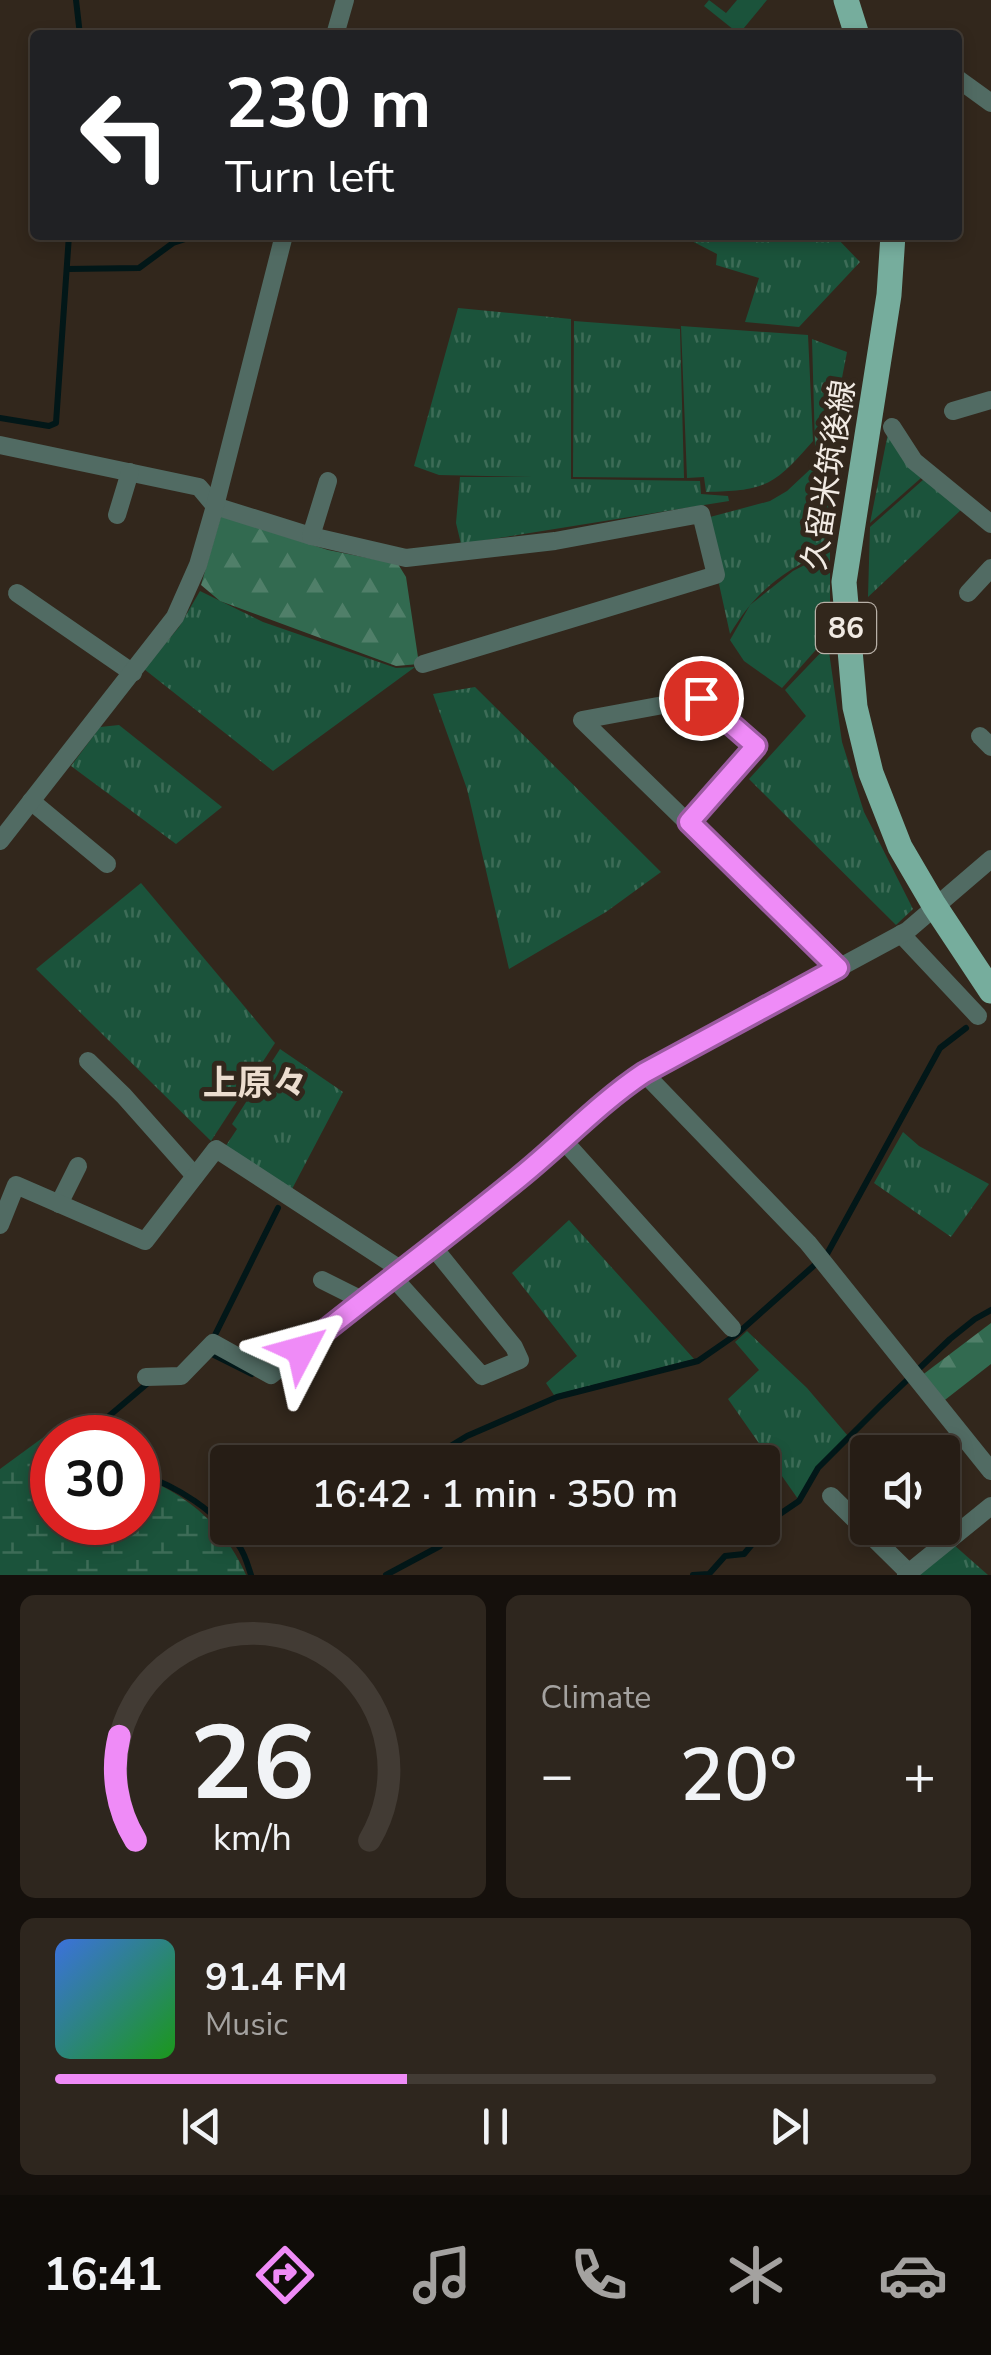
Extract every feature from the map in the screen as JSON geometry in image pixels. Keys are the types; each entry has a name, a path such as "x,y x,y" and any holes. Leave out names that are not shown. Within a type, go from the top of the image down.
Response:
{"main road":[{"path":"846,0 855,30"},
{"name":"久留米筑後線","path":"892,240 889,295 844,582 854,706 871,773 900,847 991,991"}],"street":[{"path":"336,30 345,0"},
{"path":"962,82 991,103"},
{"path":"0,841 175,616 198,565 215,506 283,240"},
{"path":"953,411 991,400"},
{"path":"892,427 914,461 991,524"},
{"path":"0,445 199,487 215,506 310,536 406,558 555,541 700,514 716,575 422,664"},
{"path":"117,514 130,472"},
{"path":"310,536 328,481"},
{"path":"968,593 991,568"},
{"path":"16,594 133,673"},
{"path":"689,822 756,746 701,698 582,720 838,968"},
{"path":"32,801 107,864"},
{"path":"146,1377 181,1376 213,1344 271,1374 396,1272 434,1248 564,1141 609,1098 644,1073 901,934 991,858"},
{"path":"901,934 978,1016"},
{"path":"88,1060 194,1176"},
{"path":"644,1073 808,1242 991,1471"},
{"path":"564,1141 732,1328"},
{"path":"0,1225 16,1186 145,1241 216,1149 396,1272 482,1376 520,1360 514,1347 434,1248"},
{"path":"59,1204 78,1166"},
{"path":"322,1280 362,1300"},
{"path":"831,1496 907,1574 991,1506"}],"green space":[{"path":"709,0 726,13 737,0 767,0 742,30 734,30 704,6"},
{"path":"690,240 839,240 860,262 799,327 745,322 759,278 716,265 717,254"},
{"path":"458,308 571,319 571,479 700,481 701,494 728,496 729,501 461,544 456,523 460,477 533,477 439,475 414,466"},
{"path":"574,321 680,329 684,478 573,477"},
{"path":"681,326 808,335 813,441 778,477 742,490 706,492 704,477 687,478"},
{"path":"812,339 847,352 831,435 815,446"},
{"path":"888,433 921,478 870,523"},
{"path":"834,447 828,549 772,584 750,605 730,634 719,584 723,572 710,517 770,501 787,491"},
{"path":"924,479 963,508 868,597 870,527"},
{"path":"221,516 328,550 398,564 406,577 419,664 396,666 220,601 201,585"},
{"path":"830,552 830,634 782,688 744,661 730,640 750,605 793,571"},
{"path":"200,591 263,622 396,668 415,667 273,771 144,669 179,627"},
{"path":"828,645 842,742 864,812 913,909 896,925 749,779 806,716 785,690"},
{"path":"475,687 661,872 606,912 509,969 467,789 433,694"},
{"path":"119,725 222,807 176,844 71,766 100,727"},
{"path":"141,883 275,1043 211,1141 36,969"},
{"path":"280,1049 343,1092 291,1191 225,1147 237,1129 232,1124"},
{"path":"903,1132 919,1146 989,1184 951,1237 874,1183"},
{"path":"569,1220 694,1359 554,1395 546,1383 577,1356 512,1273"},
{"path":"991,1323 991,1364 941,1403 921,1376"},
{"path":"747,1331 807,1388 848,1436 818,1466 798,1499 780,1473 780,1445 760,1445 728,1399 759,1370 735,1342"},
{"path":"30,1447 30,1545 160,1545 160,1485 210,1521 210,1545 229,1545 246,1575 0,1575 0,1469"},
{"path":"954,1545 988,1575 917,1575"}],"waterway":[{"path":"76,0 79,30"},
{"path":"0,418 49,426 56,423 69,240"},
{"path":"67,269 139,268 182,240"},
{"path":"452,1445 557,1397 698,1361 737,1334 827,1254 940,1048 966,1028"},
{"path":"212,1341 278,1208"},
{"path":"693,1575 709,1574 725,1556 744,1554 774,1518 799,1501 818,1468 880,1406 950,1339 991,1310"},
{"path":"210,1353 252,1374"},
{"path":"110,1415 148,1383"},
{"path":"160,1482 181,1492 219,1521 241,1549 251,1575"},
{"path":"386,1575 440,1546"}],"district":[{"name":"上原々","path":"255,1083"}],"route":[{"path":"301,1350 400,1268 434,1248 564,1141 617,1091 838,968 689,822 756,746 701,698"}]}
